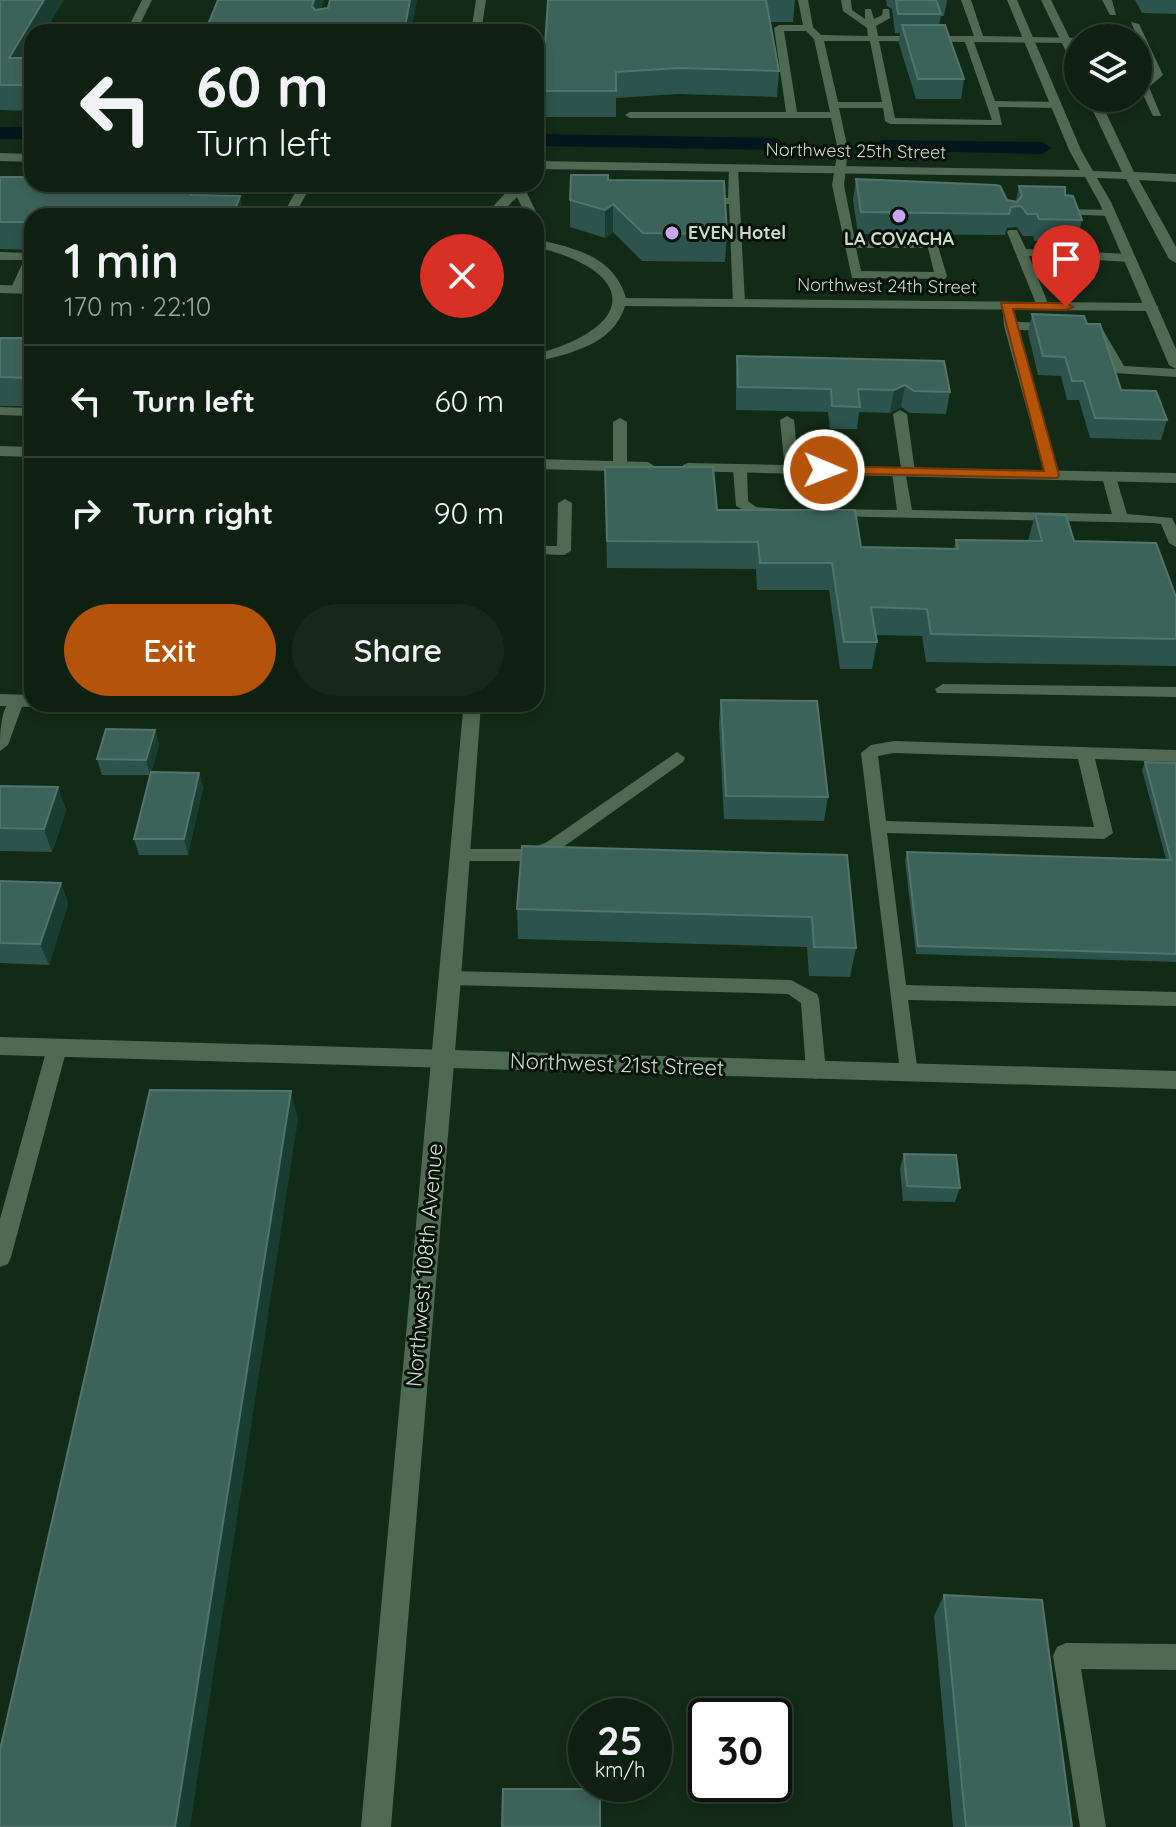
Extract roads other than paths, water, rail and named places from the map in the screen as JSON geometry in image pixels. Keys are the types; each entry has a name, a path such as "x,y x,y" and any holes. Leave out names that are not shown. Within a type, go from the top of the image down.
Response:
{"street":[{"path":"1012,0 1075,150 1109,213 1176,365"},
{"path":"1046,0 1064,28"},
{"path":"1100,112 1176,259"},
{"path":"0,157 24,158"},
{"name":"Northwest 25th Street","path":"544,166 611,172 733,168 841,169 1176,178"},
{"path":"498,208 513,192"},
{"path":"544,235 562,248"},
{"path":"544,245 583,255 606,270 620,288 622,302 618,315 593,339 544,356"},
{"path":"0,289 24,290"},
{"name":"Northwest 24th Street","path":"622,302 1152,307"},
{"path":"0,451 24,452"},
{"path":"544,464 1176,478"},
{"name":"Northwest 108th Avenue","path":"376,1827 471,712"},
{"name":"Northwest 21st Street","path":"0,1046 1176,1080"}],"lane":[{"path":"135,24 147,0"},
{"path":"477,24 481,0"},
{"path":"803,0 808,28 819,38 843,150 838,185 856,275 941,276 933,245 851,244"},
{"path":"846,0 848,11 869,26"},
{"path":"869,26 887,16 873,11 869,26 890,121 998,123 972,40 966,0"},
{"path":"1107,0 1113,13"},
{"path":"792,115 779,28 808,28"},
{"path":"819,38 874,41 1064,40"},
{"path":"1152,64 1158,75"},
{"path":"1152,75 1158,75"},
{"path":"1157,114 1144,86 1158,75"},
{"path":"992,104 1056,105"},
{"path":"630,115 792,115 888,105"},
{"path":"733,168 739,303"},
{"path":"993,172 998,185"},
{"path":"687,200 734,201"},
{"path":"1066,212 1109,213"},
{"path":"1013,232 1043,306"},
{"path":"1021,252 1130,258"},
{"path":"0,256 24,256"},
{"path":"16,290 24,272"},
{"path":"1006,306 1052,475"},
{"path":"1010,326 1089,328 1103,336 1113,363 1120,370 1176,373"},
{"path":"0,411 24,412"},
{"path":"900,414 905,514"},
{"path":"787,420 792,470"},
{"path":"620,422 620,467"},
{"path":"740,469 741,503 760,512 1167,521 1176,543"},
{"path":"1109,477 1121,519"},
{"path":"544,550 564,551 565,503"},
{"path":"943,689 1176,692"},
{"path":"0,745 16,701"},
{"path":"908,1073 869,753 877,749 1176,756"},
{"path":"877,827 1104,833 1085,753"},
{"path":"461,855 532,855 553,846 677,758"},
{"path":"451,978 791,987 810,999 816,1071"},
{"path":"898,992 1176,999"},
{"path":"0,1257 57,1048"},
{"path":"1093,1827 1066,1656 1176,1657"}],"waterway":[{"path":"0,133 24,133"},
{"path":"544,140 775,144"},
{"path":"882,146 1042,148"}],"place":[{"name":"LA COVACHA","path":"899,216"},
{"name":"EVEN Hotel","path":"672,233"}]}
